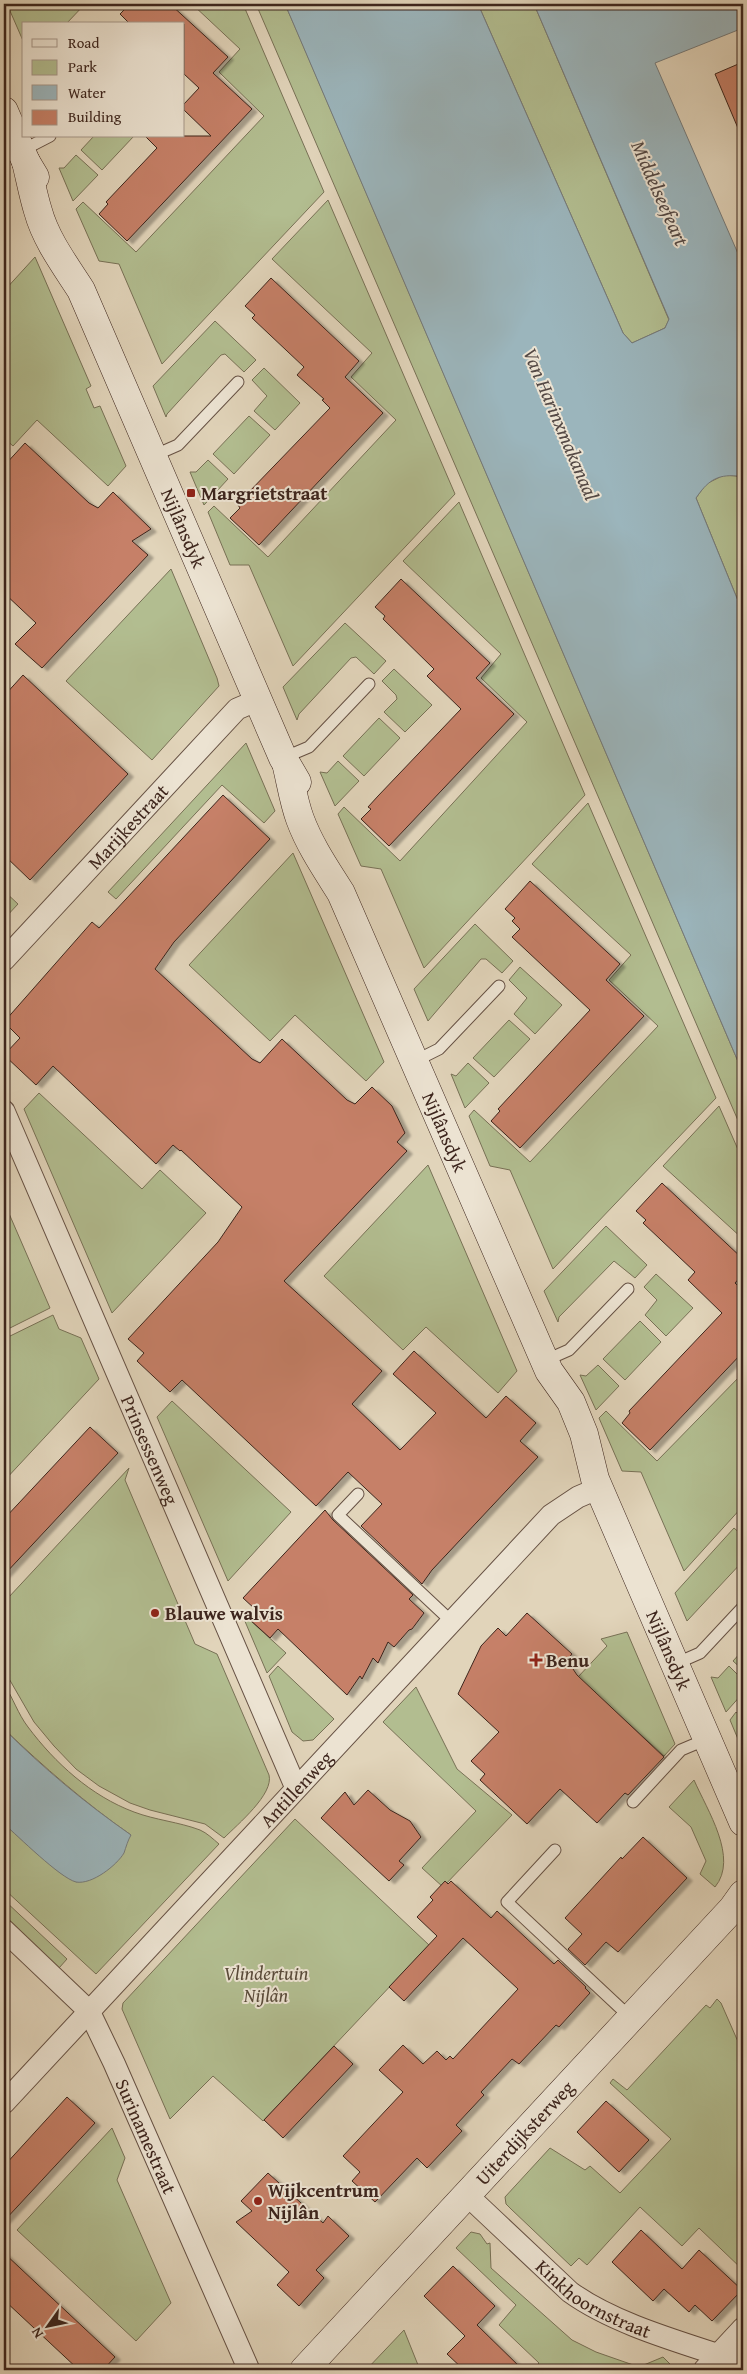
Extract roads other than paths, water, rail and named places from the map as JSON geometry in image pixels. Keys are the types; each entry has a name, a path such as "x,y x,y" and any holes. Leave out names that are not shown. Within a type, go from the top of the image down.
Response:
{"street":[{"name":"Nijlânsdyk","path":"5,116 23,156 54,206 68,239 81,290 285,762 315,810 329,842 341,893 547,1366 571,1402 584,1434 597,1483 743,1822"},
{"name":"Marijkestraat","path":"4,960 237,709 258,700"},
{"name":"Prinsessenweg","path":"4,1111 296,1788"},
{"name":"Antillenweg","path":"4,2102 551,1515 597,1483"},
{"name":"Uiterdijksterweg","path":"304,2370 733,1908 743,1894"},
{"name":"Surinamestraat","path":"4,1930 89,2011 114,2063 249,2370"},
{"name":"Kinkhoornstraat","path":"467,2195 570,2292 588,2304 610,2316 743,2363"},
{"path":"704,2370 743,2328"}],"lane":[{"path":"23,156 47,138"},
{"path":"153,456 178,445 238,382"},
{"path":"285,762 309,747 369,684"},
{"path":"415,1061 440,1049 499,986"},
{"path":"547,1366 569,1350 628,1289"},
{"path":"358,1494 338,1515 452,1621"},
{"path":"675,1664 700,1653 743,1607"},
{"path":"633,1802 681,1750 707,1739"},
{"path":"555,1850 507,1902 631,2018"}],"water":[{"path":"285,4 478,4 623,333 632,343 665,328 669,319 534,4 743,4 743,28 655,63 743,265 743,490 737,476 723,476 708,483 696,498 743,613 743,1073"},
{"path":"4,1729 65,1785 131,1835 121,1858 110,1868 89,1880 76,1882 50,1865 4,1824"}],"place":[{"name":"Margrietstraat","path":"191,493"},
{"name":"Blauwe walvis","path":"155,1613"},
{"name":"Benu","path":"536,1660"},
{"name":"Wijkcentrum Nijlân","path":"258,2201"}],"water label":[{"name":"Middelseefeart","path":"660,193"},
{"name":"Van Harinxmakanaal","path":"561,424"}],"park label":[{"name":"Vlindertuin Nijlân","path":"266,1984"}]}
